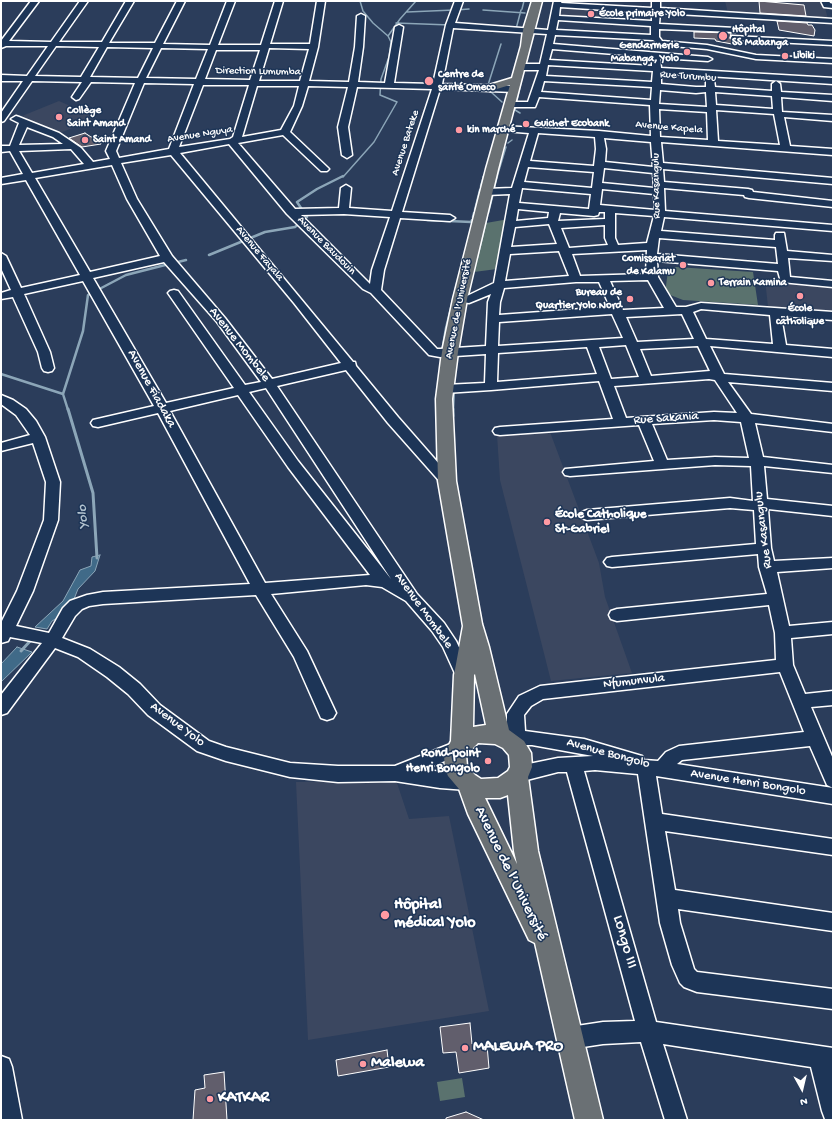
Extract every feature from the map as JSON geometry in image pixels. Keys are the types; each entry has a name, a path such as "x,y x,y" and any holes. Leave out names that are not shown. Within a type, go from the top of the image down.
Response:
{"main road":[{"name":"Avenue de l’Université","path":"507,737 472,624 447,481 445,389 460,299 486,192 520,67 528,30 537,1"},
{"path":"490,88 515,85"},
{"path":"490,88 510,105"},
{"name":"Avenue de l’Université","path":"460,745 464,675 472,624"},
{"path":"479,734 507,737 520,754 522,760 518,775 509,784 500,788 478,788 467,782 456,769 455,755 460,745 470,738 479,734"},
{"name":"Avenue de l’Université","path":"518,775 526,851 554,965 589,1120"},
{"name":"Avenue de l’Université","path":"467,782 480,814 554,965"}],"street":[{"path":"2,44 35,1"},
{"path":"84,1 2,117 24,122 56,135 78,150 90,165"},
{"path":"76,97 130,1"},
{"name":"Avenue Mombele","path":"181,1 141,80 110,151 116,161 132,199 171,262 221,320 269,384 412,598 442,633 450,645 464,675"},
{"path":"173,151 201,82 231,1"},
{"path":"232,142 237,138 279,1"},
{"path":"321,1 314,47 298,106 285,132 324,169"},
{"name":"Avenue Bateke","path":"375,292 378,270 437,86 450,25 459,1"},
{"path":"656,1 655,38 657,42 664,44 707,47 734,53 774,68 833,81"},
{"path":"826,1 827,5 833,6"},
{"path":"510,105 532,106 541,78 557,3 833,21"},
{"path":"733,14 735,34 734,53"},
{"path":"347,155 344,127 359,47 361,16"},
{"path":"555,18 655,25 833,43"},
{"path":"450,25 655,38"},
{"path":"385,85 399,27"},
{"path":"630,67 633,37"},
{"path":"2,44 214,48 314,47"},
{"path":"548,46 708,58"},
{"path":"707,47 710,73 713,144"},
{"name":"Rue Kasangulu","path":"656,55 656,85 654,104 660,213 652,252 652,277 679,310 702,342 719,377 747,418 757,461 764,548 767,567 784,632 785,665 814,738 832,772"},
{"path":"520,67 544,64 630,67 710,73 833,62"},
{"path":"774,68 776,94 786,149"},
{"name":"Direction Lumumba","path":"1,78 490,88"},
{"name":"Rue Turumbu","path":"541,78 656,85 666,88 833,98"},
{"path":"536,94 833,118"},
{"path":"13,149 24,122"},
{"name":"Avenue Kapela","path":"504,128 833,152"},
{"path":"492,386 494,302 506,251 517,188 534,130"},
{"name":"Avenue Nguya","path":"1,182 90,165 285,132"},
{"path":"514,206 594,213 601,149 598,134"},
{"name":"Avenue Baudouin","path":"232,142 320,239 367,287 375,292 433,352 492,351 592,344 702,342 833,353"},
{"path":"1,149 73,146"},
{"name":"Avenue Fiadaka","path":"13,149 162,408 280,623 301,655 327,713"},
{"name":"Avenue Fayala","path":"173,151 351,365 393,420 447,481"},
{"path":"524,164 741,172 746,174 833,181"},
{"path":"746,174 749,220"},
{"path":"344,211 346,188"},
{"path":"486,192 496,193 517,188 658,188 748,194 833,204"},
{"path":"594,208 833,228"},
{"path":"610,209 610,238 614,248"},
{"path":"555,210 554,223 576,279"},
{"path":"300,216 344,211 450,218"},
{"path":"511,224 609,222"},
{"path":"779,223 785,280 833,284"},
{"path":"655,234 781,249 833,258"},
{"path":"506,251 614,248 783,268"},
{"path":"1,256 44,352 48,368"},
{"path":"1,296 171,262"},
{"path":"460,299 469,300 499,284 576,279 652,277"},
{"path":"603,278 647,380"},
{"path":"174,293 293,464 384,582"},
{"path":"493,319 679,310 701,306 833,316"},
{"path":"775,311 780,348"},
{"path":"592,344 621,423"},
{"path":"98,423 351,365"},
{"path":"445,389 606,380 647,380 709,375 833,388"},
{"path":"1,399 21,412 31,424 38,437 53,482 54,502 51,520 34,570 3,633"},
{"name":"Rue Sakania","path":"500,431 704,416 747,418 833,428"},
{"path":"644,421 662,465"},
{"path":"1,447 38,437"},
{"path":"570,472 715,461 757,461 833,469"},
{"path":"587,515 730,504 760,504 833,511"},
{"path":"612,562 764,548"},
{"path":"767,567 833,563"},
{"path":"1,708 42,637 76,605 87,601 103,598 261,589 347,580 384,582 394,586 412,598"},
{"path":"617,615 776,599"},
{"path":"784,632 833,628"},
{"name":"Avenue Yolo","path":"3,633 42,637 84,653 113,672 134,689 154,710 203,746 262,764 290,770 338,774 395,773 440,780 467,782"},
{"name":"Nfumunvula","path":"507,737 515,724 516,714 525,702 540,692 785,665"},
{"path":"799,701 833,698"},
{"name":"Avenue Bongolo","path":"507,737 557,741 584,746 654,769"},
{"path":"814,738 679,753 654,769 653,821 670,923 682,965 691,980 833,999"},
{"name":"Avenue Yolo","path":"395,773 460,745"},
{"name":"Avenue Bongolo","path":"518,775 558,765 573,763 654,769"},
{"name":"Longo III","path":"573,763 648,1031 676,1120"},
{"name":"Avenue Henri Bongolo","path":"654,769 833,796"},
{"path":"653,821 833,847"},
{"path":"665,898 833,922"},
{"path":"570,1038 603,1033 648,1031 826,1058 833,1110"},
{"path":"1,1067 11,1120"}],"shaded area":[{"path":"725,1 822,1 828,19 728,13"},
{"name":"École primaire Yolo","path":"562,6 622,10 621,21 559,18"},
{"name":"Collège Saint Amand","path":"59,101 97,118 60,133 22,116"},
{"name":"École catholique","path":"765,279 833,285 833,312 768,307"},
{"name":"École Catholique St-Gabriel","path":"550,432 599,563 605,597 632,673 551,681 500,480 497,435"},
{"path":"100,555 95,571 78,589 74,599 59,617 52,621 47,629 35,627 63,601 80,570 91,566 92,557"},
{"path":"17,647 32,652 1,682 1,664"},
{"name":"Hôpital médical Yolo","path":"396,780 409,819 449,816 489,1011 308,1040 296,782"}],"green space":[{"path":"509,219 497,269 474,272 486,223"},
{"name":"Terrain Kamina","path":"676,267 753,272 758,305 683,300 665,293 668,271"},
{"path":"462,1078 465,1097 440,1101 437,1082"}],"building":[{"path":"759,1 804,5 806,16 760,13"},
{"path":"777,21 807,23 808,25 812,25 815,30 814,36 779,30"},
{"name":"Hôpital SS Mabanga","path":"694,32 731,33 730,38 732,40 732,44 716,41 715,39 694,38"},
{"name":"Saint Amand","path":"85,133 91,137 98,136 101,144 82,147 69,138"},
{"name":"MALEWA PRO","path":"470,1023 472,1044 487,1045 489,1068 459,1073 456,1052 443,1053 440,1027"},
{"name":"Malewa","path":"387,1050 389,1067 338,1076 336,1060"},
{"name":"KATKAR","path":"224,1072 227,1120 193,1120 195,1090 205,1088 204,1075"},
{"path":"466,1112 484,1120 446,1120 446,1118"}],"waterway":[{"path":"360,1 363,11 373,23 388,36"},
{"path":"397,23 416,1"},
{"path":"522,9 524,1"},
{"path":"456,10 469,9"},
{"path":"407,12 454,10"},
{"path":"483,10 520,13"},
{"path":"516,29 520,13"},
{"path":"520,13 525,13"},
{"path":"388,36 397,23"},
{"path":"397,23 450,25"},
{"path":"343,177 374,142 397,102 380,95 381,79 389,57 391,42 388,36"},
{"path":"486,86 488,85 501,44"},
{"path":"516,105 524,69"},
{"path":"381,83 434,84"},
{"path":"486,90 491,92 502,102"},
{"path":"516,106 515,110 520,113"},
{"path":"545,127 612,132"},
{"path":"539,133 597,137"},
{"path":"508,143 512,140"},
{"path":"497,177 506,147"},
{"path":"484,176 487,173"},
{"path":"209,255 265,232 295,227 307,217 297,202 317,189 343,176"},
{"path":"481,186 484,176"},
{"path":"493,191 497,176"},
{"path":"475,210 480,190"},
{"path":"488,213 493,193"},
{"path":"473,217 474,213"},
{"path":"477,258 487,216"},
{"path":"427,220 471,222 472,220"},
{"path":"174,263 186,260"},
{"path":"63,394 83,331 88,295 126,275 169,264"},
{"path":"442,352 446,328 457,284"},
{"name":"Yolo","path":"1,374 63,394"},
{"path":"453,410 454,389"},
{"name":"Yolo","path":"63,394 68,410"},
{"name":"Yolo","path":"68,409 93,493 97,558"},
{"path":"453,410 453,416"},
{"name":"Yolo","path":"21,651 32,639"}],"place":[{"name":"École primaire Yolo","path":"591,14"},
{"name":"Hôpital SS Mabanga","path":"723,36"},
{"name":"Gendarmerie Mabanga, Yolo","path":"687,52"},
{"name":"Libiki","path":"785,56"},
{"name":"Centre de santé Omeco","path":"429,81"},
{"name":"Collège Saint Amand","path":"59,117"},
{"name":"Guichet Ecobank","path":"526,124"},
{"name":"kin marché","path":"459,130"},
{"name":"Saint Amand","path":"85,140"},
{"name":"Comissariat de Kalamu","path":"683,265"},
{"name":"Terrain Kamina","path":"711,283"},
{"name":"École catholique","path":"800,296"},
{"name":"Bureau de Quartier Yolo Nord","path":"630,299"},
{"name":"École Catholique St-Gabriel","path":"547,522"},
{"name":"Rond-point Henri Bongolo","path":"488,761"},
{"name":"Hôpital médical Yolo","path":"385,915"},
{"name":"MALEWA PRO","path":"465,1048"},
{"name":"Malewa","path":"363,1064"},
{"name":"KATKAR","path":"210,1099"}]}
